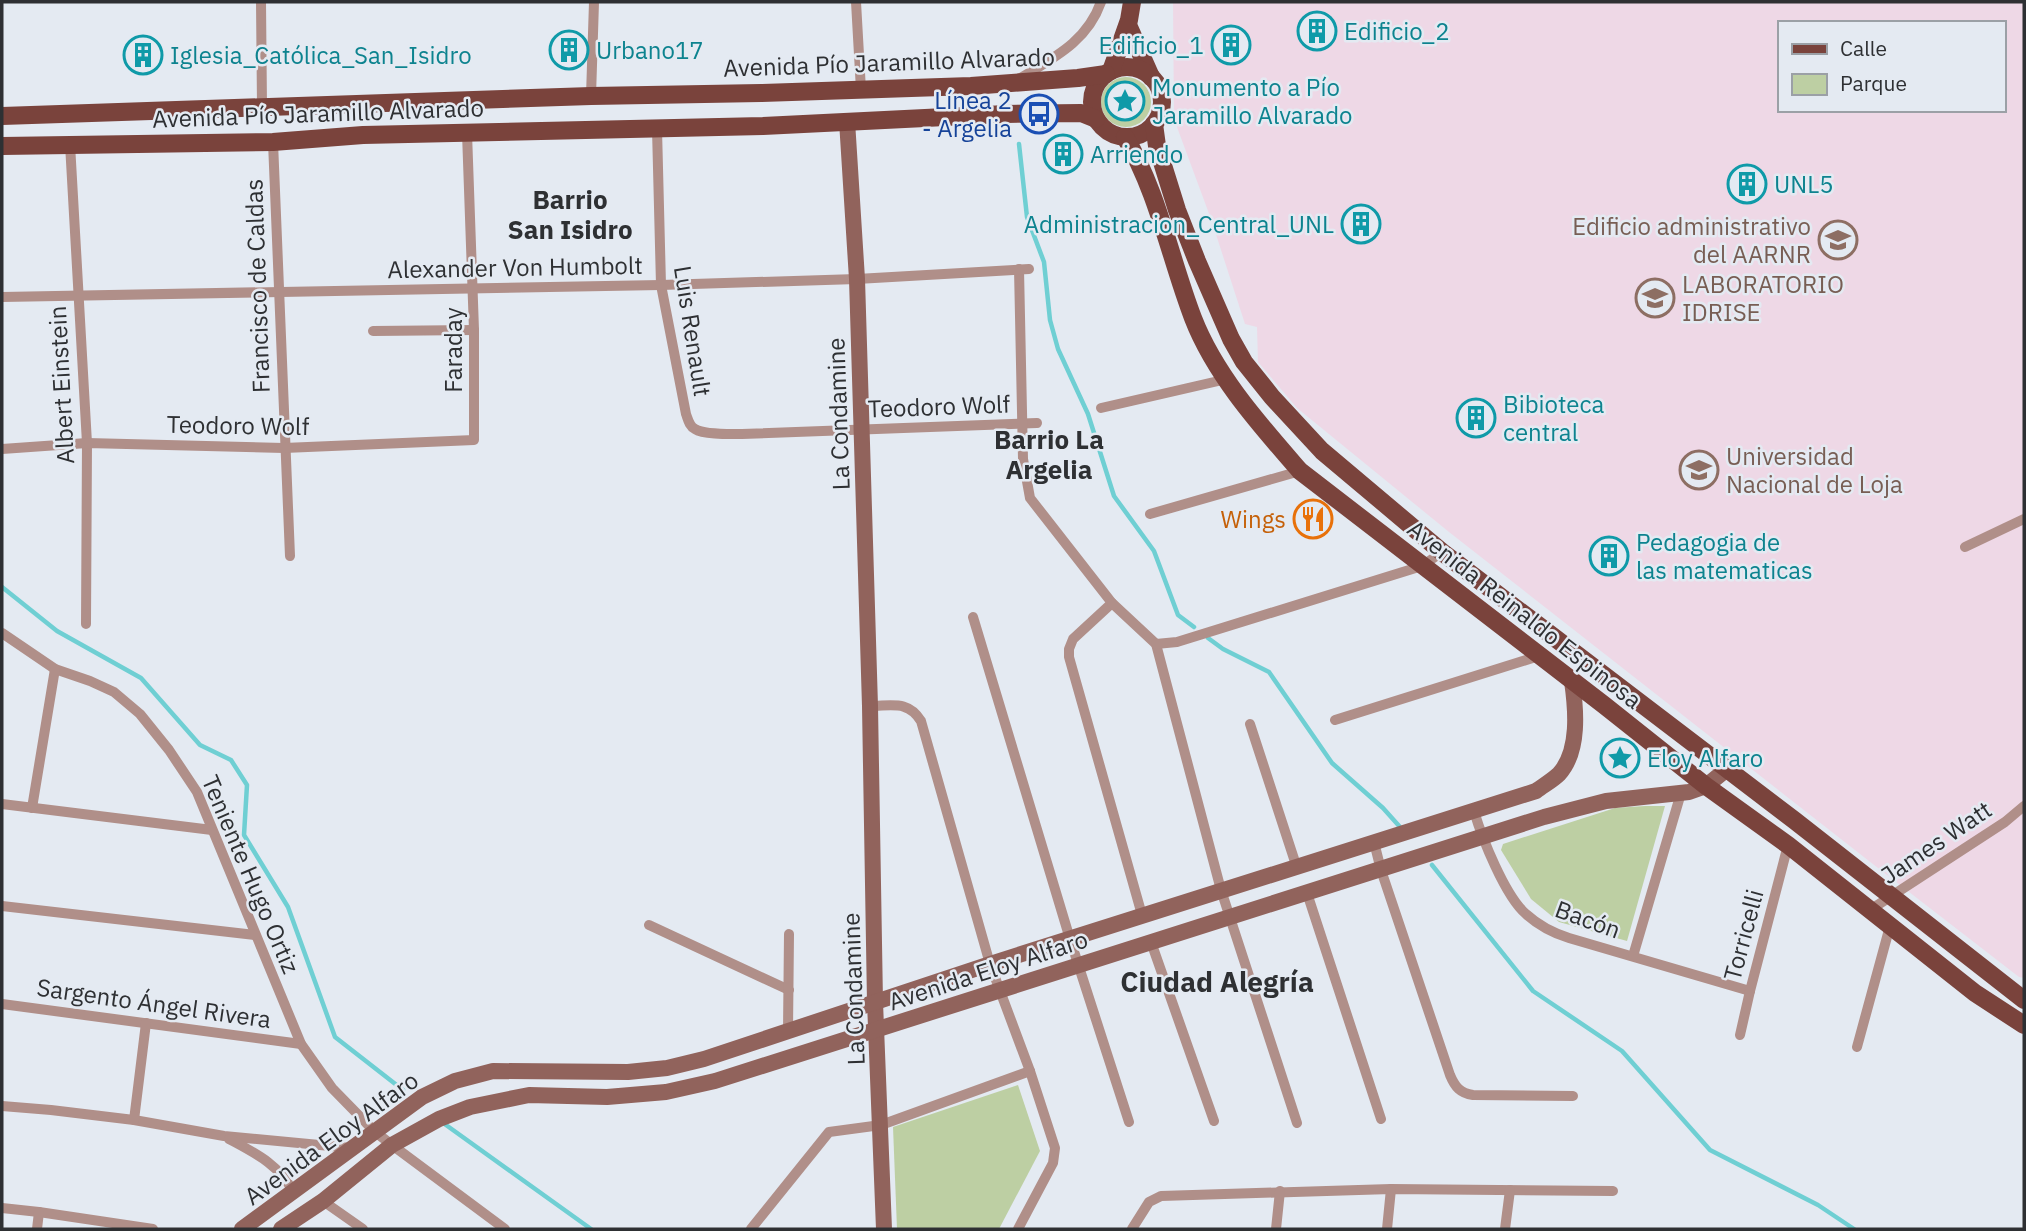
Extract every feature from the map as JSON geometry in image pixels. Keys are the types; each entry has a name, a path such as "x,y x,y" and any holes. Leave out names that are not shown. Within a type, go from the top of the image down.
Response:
{"main road":[{"path":"1128,25 1161,97 1160,110 1154,124 1141,134 1125,137 1110,133 1102,127 1093,111 1092,94 1108,72 1128,25 1132,2"},
{"path":"1108,72 1129,67 1141,70 1151,77"},
{"name":"Avenida Pío Jaramillo Alvarado","path":"2,116 954,87 1011,84 1108,72"},
{"path":"954,87 955,115"},
{"path":"761,93 763,126"},
{"path":"559,97 560,130"},
{"path":"361,103 363,135"},
{"path":"164,110 165,142"},
{"name":"Avenida Pío Jaramillo Alvarado","path":"2,146 272,142 363,135 763,126 955,115 1081,113 1096,119"},
{"name":"Avenida Reinaldo Espinosa","path":"1154,124 1157,146 1182,223 1221,317 1244,362 1322,451 1442,552 2022,999"},
{"name":"Avenida Reinaldo Espinosa","path":"1125,137 1138,161 1202,338 1227,379 1300,471 1706,786 1788,845 1975,993 2024,1025"},
{"path":"2007,1014 2022,999"}],"street":[{"path":"261,2 262,107"},
{"path":"591,96 594,2"},
{"path":"856,2 861,90"},
{"path":"1011,84 1057,56 1082,36 1101,2"},
{"name":"La Condamine","path":"848,121 857,279 870,706 875,1002 884,1229"},
{"name":"Luis Renault","path":"657,129 661,285 686,414"},
{"name":"Faraday","path":"467,133 474,330 474,440"},
{"name":"Francisco de Caldas","path":"272,142 289,556"},
{"name":"Albert Einstein","path":"69,144 87,443 86,624"},
{"name":"Alexander Von Humbolt","path":"2,296 661,285 857,279 1024,269 1022,423"},
{"path":"373,331 474,330"},
{"path":"1101,408 1227,379"},
{"name":"Teodoro Wolf","path":"686,414 690,424 701,432 742,435 1037,423"},
{"path":"1022,423 1023,459 1030,498 1112,603 1156,644 1221,890 1297,1123"},
{"name":"Teodoro Wolf","path":"2,449 87,443 284,448 474,440"},
{"path":"1150,514 1300,471"},
{"path":"1965,547 2024,519"},
{"path":"1156,644 1177,642 1422,566 1442,552"},
{"path":"1112,603 1073,639 1069,657 1142,915"},
{"path":"973,617 1070,939 1129,1122"},
{"name":"Teniente Hugo Ortiz","path":"2,633 55,669 114,692 140,714 169,750 197,792 301,1044 332,1088 374,1131 505,1229"},
{"path":"1335,720 1539,656"},
{"path":"32,807 55,669"},
{"name":"Avenida Eloy Alfaro","path":"243,1229 422,1097 455,1081 493,1070 628,1072 667,1068 704,1059 1142,915 1536,791 1559,774 1570,757 1577,714 1572,681"},
{"path":"870,706 910,708 921,721 990,964 1030,1071 1056,1153 1018,1229"},
{"path":"1250,724 1297,868"},
{"name":"Avenida Eloy Alfaro","path":"281,1229 323,1201 392,1145 439,1119 470,1107 528,1096 607,1097 666,1092 715,1080 1481,837 1606,801 1681,793 1706,786 1727,769"},
{"path":"1633,956 1681,793"},
{"path":"2,804 212,830"},
{"name":"James Watt","path":"1870,910 2005,822 2024,806"},
{"name":"Bacón","path":"1474,811 1481,837 1512,899 1524,913 1554,933 1750,990"},
{"path":"1374,842 1381,870 1458,1089 1473,1095 1573,1096"},
{"name":"Torricelli","path":"1740,1035 1788,845"},
{"path":"1307,892 1381,1119"},
{"path":"2,906 254,935"},
{"path":"649,925 789,990"},
{"path":"1857,1047 1891,926"},
{"path":"788,1031 789,934"},
{"path":"1151,942 1214,1121"},
{"name":"Sargento Ángel Rivera","path":"2,1004 301,1044"},
{"path":"134,1120 146,1023"},
{"path":"751,1229 829,1132 881,1125 1030,1071"},
{"path":"607,1097 608,1072"},
{"path":"2,1106 134,1120 224,1136 351,1148"},
{"path":"224,1136 273,1165 286,1179 292,1192"},
{"path":"1387,1229 1391,1189"},
{"path":"1132,1229 1149,1202 1161,1196 1391,1189 1613,1191"},
{"path":"1276,1229 1280,1191"},
{"path":"1506,1229 1510,1191"},
{"path":"323,1201 363,1229"},
{"path":"2,1208 153,1229"},
{"path":"37,1229 39,1212"}],"shaded area":[{"name":"Universidad Nacional de Loja","path":"1173,2 2024,2 2024,978 2019,977 1869,861 1449,532 1297,408 1258,362 1257,327 1245,324 1211,219 1174,119"}],"green space":[{"path":"1126,77 1144,84 1151,102 1144,120 1126,127 1108,120 1101,102 1108,84"},
{"path":"1665,806 1627,941 1559,922 1531,899 1501,850 1503,844 1615,808"},
{"path":"1018,1085 1040,1151 999,1229 897,1229 893,1127"}],"waterway":[{"path":"1019,144 1027,217 1044,262 1050,320 1058,349 1088,414 1114,496 1154,551 1178,615 1194,627"},
{"path":"2,587 57,631 141,678 200,745 231,760 247,785 244,835 288,907 335,1037 403,1090"},
{"path":"1208,638 1223,649 1269,672 1332,763 1383,808 1400,827"},
{"path":"1432,865 1533,991 1622,1051 1710,1150 1818,1205 1854,1229"},
{"path":"446,1125 591,1229"}],"place":[{"name":"Edificio_2","path":"1317,31"},
{"name":"Edificio_1","path":"1231,45"},
{"name":"Urbano17","path":"569,50"},
{"name":"Iglesia_Católica_San_Isidro","path":"143,55"},
{"name":"Monumento a Pío Jaramillo Alvarado","path":"1125,101"},
{"name":"Línea 2 - Argelia","path":"1039,114"},
{"name":"Arriendo","path":"1063,154"},
{"name":"UNL5","path":"1747,184"},
{"name":"Administracion_Central_UNL","path":"1361,224"},
{"name":"Edificio administrativo del AARNR","path":"1838,240"},
{"name":"LABORATORIO IDRISE","path":"1655,298"},
{"name":"Bibioteca central","path":"1476,418"},
{"name":"Universidad Nacional de Loja","path":"1699,470"},
{"name":"Wings","path":"1313,519"},
{"name":"Pedagogia de las matematicas","path":"1609,556"},
{"name":"Eloy Alfaro","path":"1620,758"}],"district":[{"name":"Barrio San Isidro","path":"570,214"},
{"name":"Barrio La Argelia","path":"1049,454"},
{"name":"Ciudad Alegría","path":"1217,981"}]}
